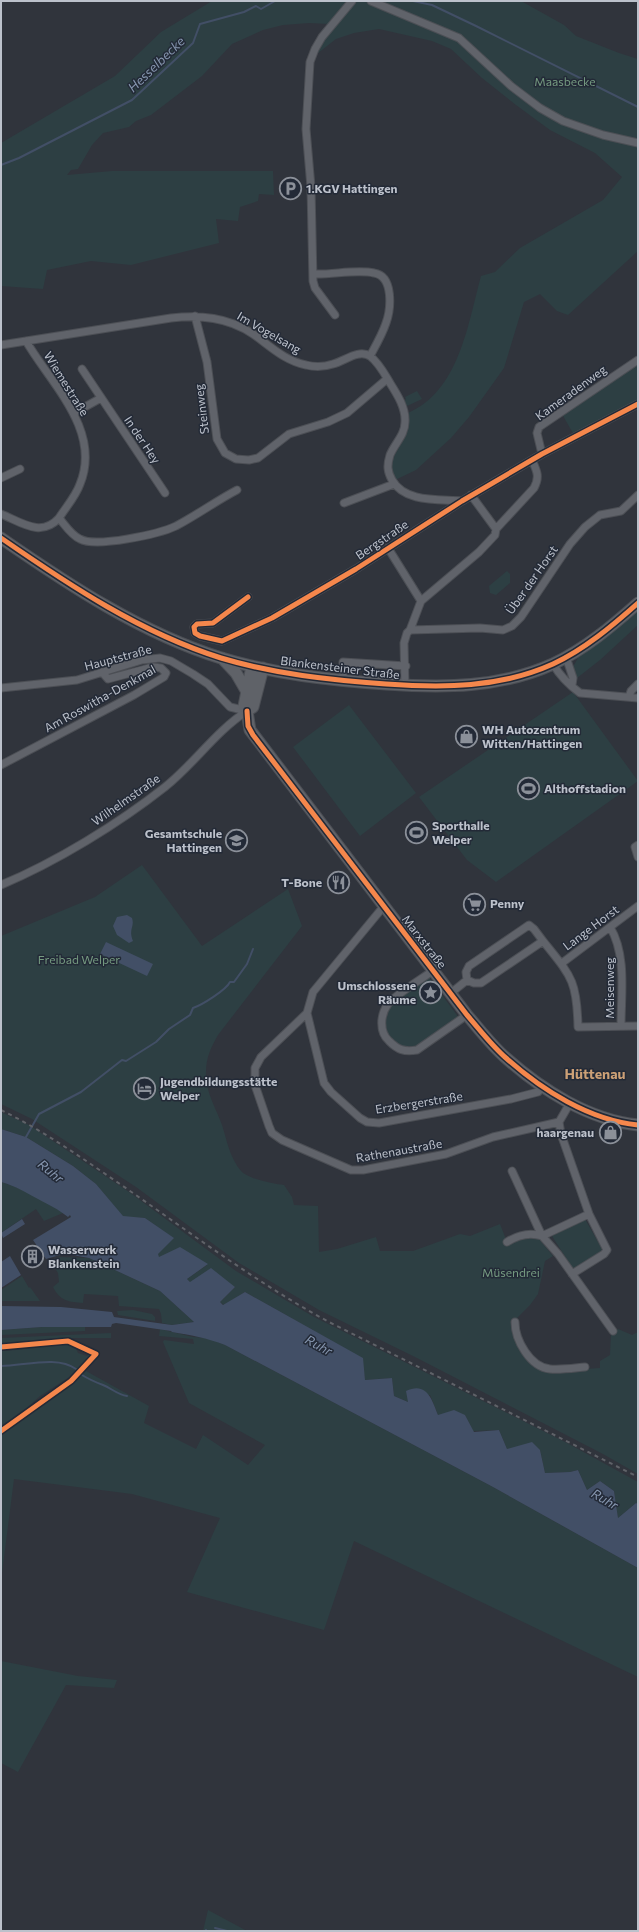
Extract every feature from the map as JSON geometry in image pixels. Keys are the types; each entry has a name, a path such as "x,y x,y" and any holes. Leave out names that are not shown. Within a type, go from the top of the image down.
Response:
{"main road":[{"name":"Blankensteiner Straße","path":"1,538 111,608 138,623 188,646 222,658 258,667 297,675 343,680 406,685 458,686 511,679 553,664 566,657 609,628 638,603"},
{"path":"222,658 236,673 247,692"},
{"path":"247,711 252,707 258,667"},
{"name":"Marxstraße","path":"258,667 247,692 244,706 247,711 248,726 253,735 467,1015 505,1058 543,1087 570,1103 614,1121 638,1125"}],"street":[{"path":"335,315 315,288 313,274 311,187 306,124 310,62 322,37 352,1"},
{"path":"370,1 458,38 511,86 540,108 563,121 603,135 638,143"},
{"path":"313,274 369,272 381,274 386,280 389,293 388,315 382,335 370,356 378,364 397,394 405,416 404,429 388,461 387,470 394,484 406,494 416,497 462,501"},
{"name":"Im Vogelsang","path":"1,345 171,318 195,316 212,317 228,322 252,333 286,357 304,365 328,366 360,353 370,356"},
{"name":"Steinweg","path":"195,316 207,362 217,440 225,452 236,459 249,460 258,458 289,434 328,422 347,413 387,379"},
{"name":"Wiemestraße","path":"26,341 74,413 83,436 85,463 80,485 59,518"},
{"name":"Kameradenweg","path":"542,454 537,433 540,427 638,360"},
{"name":"In der Hey","path":"82,369 165,493"},
{"path":"74,413 101,398"},
{"name":"Bergstraße","path":"248,597 213,623 197,624 194,627 195,633 219,642 235,636 311,596 471,495 542,454 638,404"},
{"path":"406,685 405,636 410,630 421,601 479,552 495,535 496,529 534,488 538,481 538,475 532,460"},
{"path":"1,478 20,469"},
{"path":"344,503 394,484"},
{"path":"1,514 36,528 47,527 59,518 70,531 81,540 96,543 117,540 174,526 237,490"},
{"path":"471,495 496,529"},
{"name":"Über der Horst","path":"410,630 480,628 503,630 512,626 521,617 570,544 585,527 600,515 621,512 638,495"},
{"path":"388,548 421,601"},
{"path":"566,657 573,678 572,685"},
{"name":"Hauptstraße","path":"1,688 77,680 142,660 154,658 166,659 178,664 208,684 230,707 247,711"},
{"name":"Blankensteiner Straße","path":"343,680 343,662 406,666"},
{"path":"553,664 566,682 572,685 580,693 638,698"},
{"name":"Am Roswitha-Denkmal","path":"1,765 134,695 164,677 166,673 161,668 153,667 108,679 102,672"},
{"path":"628,697 631,691 638,684"},
{"name":"Wilhelmstraße","path":"1,885 87,840 166,787 234,720 247,711"},
{"path":"638,845 635,847 638,857"},
{"name":"Erzbergerstraße","path":"384,906 313,992 307,1013 324,1083 344,1104 367,1122 379,1123 512,1099 538,1092 543,1087"},
{"name":"Lange Horst","path":"543,940 481,983 474,983 467,980 466,972 469,966 529,925 534,929 562,963 638,906"},
{"name":"Meisenweg","path":"610,927 617,938 621,953 621,1026"},
{"path":"562,963 573,983 576,992 578,1027 638,1026"},
{"path":"434,970 388,1004 381,1023 384,1036 396,1048 407,1051 417,1050 467,1015"},
{"path":"451,993 467,980"},
{"name":"Rathenaustraße","path":"307,1013 261,1057 255,1068 254,1080 272,1133 282,1140 327,1160 351,1170 363,1170 446,1154 501,1135 559,1122"},
{"path":"570,1103 559,1122 589,1214 607,1250 604,1254 572,1274"},
{"path":"512,1171 542,1236 572,1274 613,1331"},
{"path":"507,1242 526,1234 542,1236 589,1214"},
{"path":"515,1322 515,1332 523,1348 540,1364 549,1369 585,1367"}],"green space":[{"path":"212,1 521,1 564,25 576,36 638,59 638,251 568,315 557,311 540,294 524,302 504,368 469,417 451,438 416,470 395,480 392,466 394,456 407,431 408,413 425,403 439,389 450,373 466,335 481,276 495,272 520,248 603,200 622,177 595,153 550,130 516,105 482,78 451,49 432,41 379,29 354,33 336,39 313,57 329,24 309,23 283,25 263,30 232,44 202,76 151,115 136,121 129,127 103,133 92,145 78,169 71,170 67,175 112,171 273,171 274,195 259,194 258,201 240,207 238,221 216,219 219,243 131,265 91,261 47,270 43,289 1,286 1,143 115,76 161,32"},
{"path":"638,363 638,402 574,435 562,414"},
{"path":"417,391 422,399 407,406 404,401 406,399 405,397"},
{"path":"507,571 510,574 510,583 496,595 490,593 489,586"},
{"path":"638,609 638,625 600,660 577,678 573,667 579,656"},
{"name":"Althoffstadion","path":"573,692 638,781 496,882 467,860 419,797"},
{"path":"349,705 416,793 360,836 293,747"},
{"path":"142,865 202,946 288,889 302,926 218,1035 208,1057 206,1079 209,1093 222,1125 231,1155 241,1171 255,1179 284,1185 292,1197 294,1205 318,1206 319,1252 337,1249 376,1237 380,1251 413,1251 460,1234 470,1236 500,1224 507,1242 524,1237 539,1239 553,1256 545,1261 538,1294 530,1305 511,1324 517,1342 524,1355 533,1363 543,1368 568,1370 600,1368 600,1361 610,1355 611,1334 618,1329 632,1335 638,1332 638,1474 603,1454 415,1357 319,1310 239,1263 136,1187 32,1119 1,1104 1,936 95,897"},
{"path":"428,976 459,1018 416,1049 397,1046 387,1036 383,1021 391,1005"},
{"path":"1,1112 29,1125 129,1192 236,1271 314,1317 567,1443 638,1482 638,1504 636,1503 618,1518 614,1491 600,1481 587,1490 578,1470 570,1472 545,1473 540,1450 507,1449 499,1430 473,1431 465,1415 438,1415 430,1395 408,1402 394,1396 392,1378 365,1380 362,1358 245,1292 224,1305 220,1302 235,1287 190,1282 187,1279 207,1265 159,1257 157,1254 173,1238 145,1218 123,1217 96,1184 73,1166 26,1137 1,1129"},
{"path":"1,1182 34,1195 63,1213 44,1221 36,1209 1,1233"},
{"path":"585,1219 602,1249 593,1259 573,1269 552,1236"},
{"path":"60,1257 89,1258 160,1291 194,1322 172,1325 162,1323 159,1309 119,1306 118,1296 84,1294 83,1303 65,1300 53,1287 59,1282 58,1273 50,1261"},
{"path":"22,1276 29,1288 30,1287 40,1301 1,1301 1,1290"},
{"path":"133,1310 152,1314 155,1317 155,1321 118,1315 117,1311"},
{"path":"42,1327 85,1327 85,1331 1,1335 1,1330"},
{"path":"160,1329 193,1337 208,1338 225,1345 493,1487 638,1568 638,1677 354,1541 324,1630 187,1592 220,1518 132,1494 14,1479 1,1581 1,1432 75,1381 86,1371 149,1406 144,1423 196,1449 203,1435 248,1465 265,1445 189,1403 163,1342 164,1340 194,1344 193,1339 159,1336"},
{"path":"111,1333 111,1338 73,1338 71,1340 1,1346 1,1338"},
{"path":"63,1343 75,1346 78,1353 87,1356 90,1354 92,1356 77,1372 40,1396 20,1414 1,1428 1,1351"},
{"path":"1,1661 78,1676 117,1680 114,1688 66,1685 18,1772 1,1763"},
{"path":"208,1910 247,1931 203,1931"}],"water":[{"path":"127,915 132,918 133,921 131,934 133,941 129,943 117,935 113,926 117,917"},
{"path":"106,942 153,964 147,976 100,954"},
{"name":"Ruhr","path":"1,1129 26,1137 73,1166 96,1184 123,1216 145,1218 174,1238 158,1254 159,1257 180,1247 208,1264 187,1279 190,1282 211,1268 235,1287 220,1302 223,1305 245,1292 363,1358 365,1380 392,1378 394,1396 408,1402 406,1391 419,1388 424,1390 431,1398 438,1415 454,1410 465,1415 474,1432 499,1430 507,1449 532,1442 540,1450 545,1473 570,1472 578,1470 587,1490 600,1481 614,1491 618,1518 636,1503 638,1504 638,1568 493,1487 225,1345 171,1331 116,1323 112,1324 111,1327 42,1327 1,1330 1,1306 61,1307 112,1312 114,1317 172,1325 194,1322 160,1291 89,1258 72,1255 60,1255 46,1259 33,1240 71,1217 70,1215 68,1217 20,1189 1,1182"},
{"path":"22,1219 25,1224 3,1238 1,1233"},
{"path":"10,1256 21,1275 1,1288 1,1262"}],"waterway":[{"name":"Hesselbecke","path":"1,165 19,158 132,100 193,43 200,24 244,12 256,6 261,9 275,1"},
{"name":"Maasbecke","path":"413,1 432,5 638,107"},
{"path":"26,1137 39,1114 81,1092 122,1060 126,1061 156,1042 169,1029 190,1015 193,1008 213,997 224,989 230,982 234,982 247,964 253,949"},
{"path":"1,1366 50,1362 68,1365 76,1369"},
{"path":"82,1375 92,1381 127,1396"},
{"path":"215,1928 227,1931"}],"railway":[{"path":"1,1110 31,1126 74,1153 248,1273 329,1322 638,1477"}],"cycle path":[{"path":"248,597 213,623 197,624 194,627 195,633 200,636 222,641 272,618 356,569 462,501 542,454 638,404"},
{"path":"1,538 79,590 162,635 191,648 241,664 302,676 386,684 429,686 450,686 492,682 513,678 533,672 565,658 587,644 638,603"},
{"path":"247,711 248,726 253,735 486,1038 520,1070 567,1102 602,1117 638,1125"},
{"path":"1,1347 68,1341 96,1354 71,1381 1,1431"}],"place":[{"name":"1.KGV Hattingen","path":"291,189"},
{"name":"WH Autozentrum Witten/Hattingen","path":"466,737"},
{"name":"Althoffstadion","path":"529,789"},
{"name":"Sporthalle Welper","path":"417,833"},
{"name":"Gesamtschule Hattingen","path":"237,841"},
{"name":"T-Bone","path":"338,883"},
{"name":"Penny","path":"474,904"},
{"name":"Umschlossene Räume","path":"431,993"},
{"name":"Jugendbildungsstätte Welper","path":"145,1089"},
{"name":"haargenau","path":"610,1133"},
{"name":"Wasserwerk Blankenstein","path":"32,1257"}],"district":[{"name":"Hüttenau","path":"595,1074"}],"park label":[{"name":"Freibad Welper","path":"79,960"},
{"name":"Müsendrei","path":"511,1273"}]}
